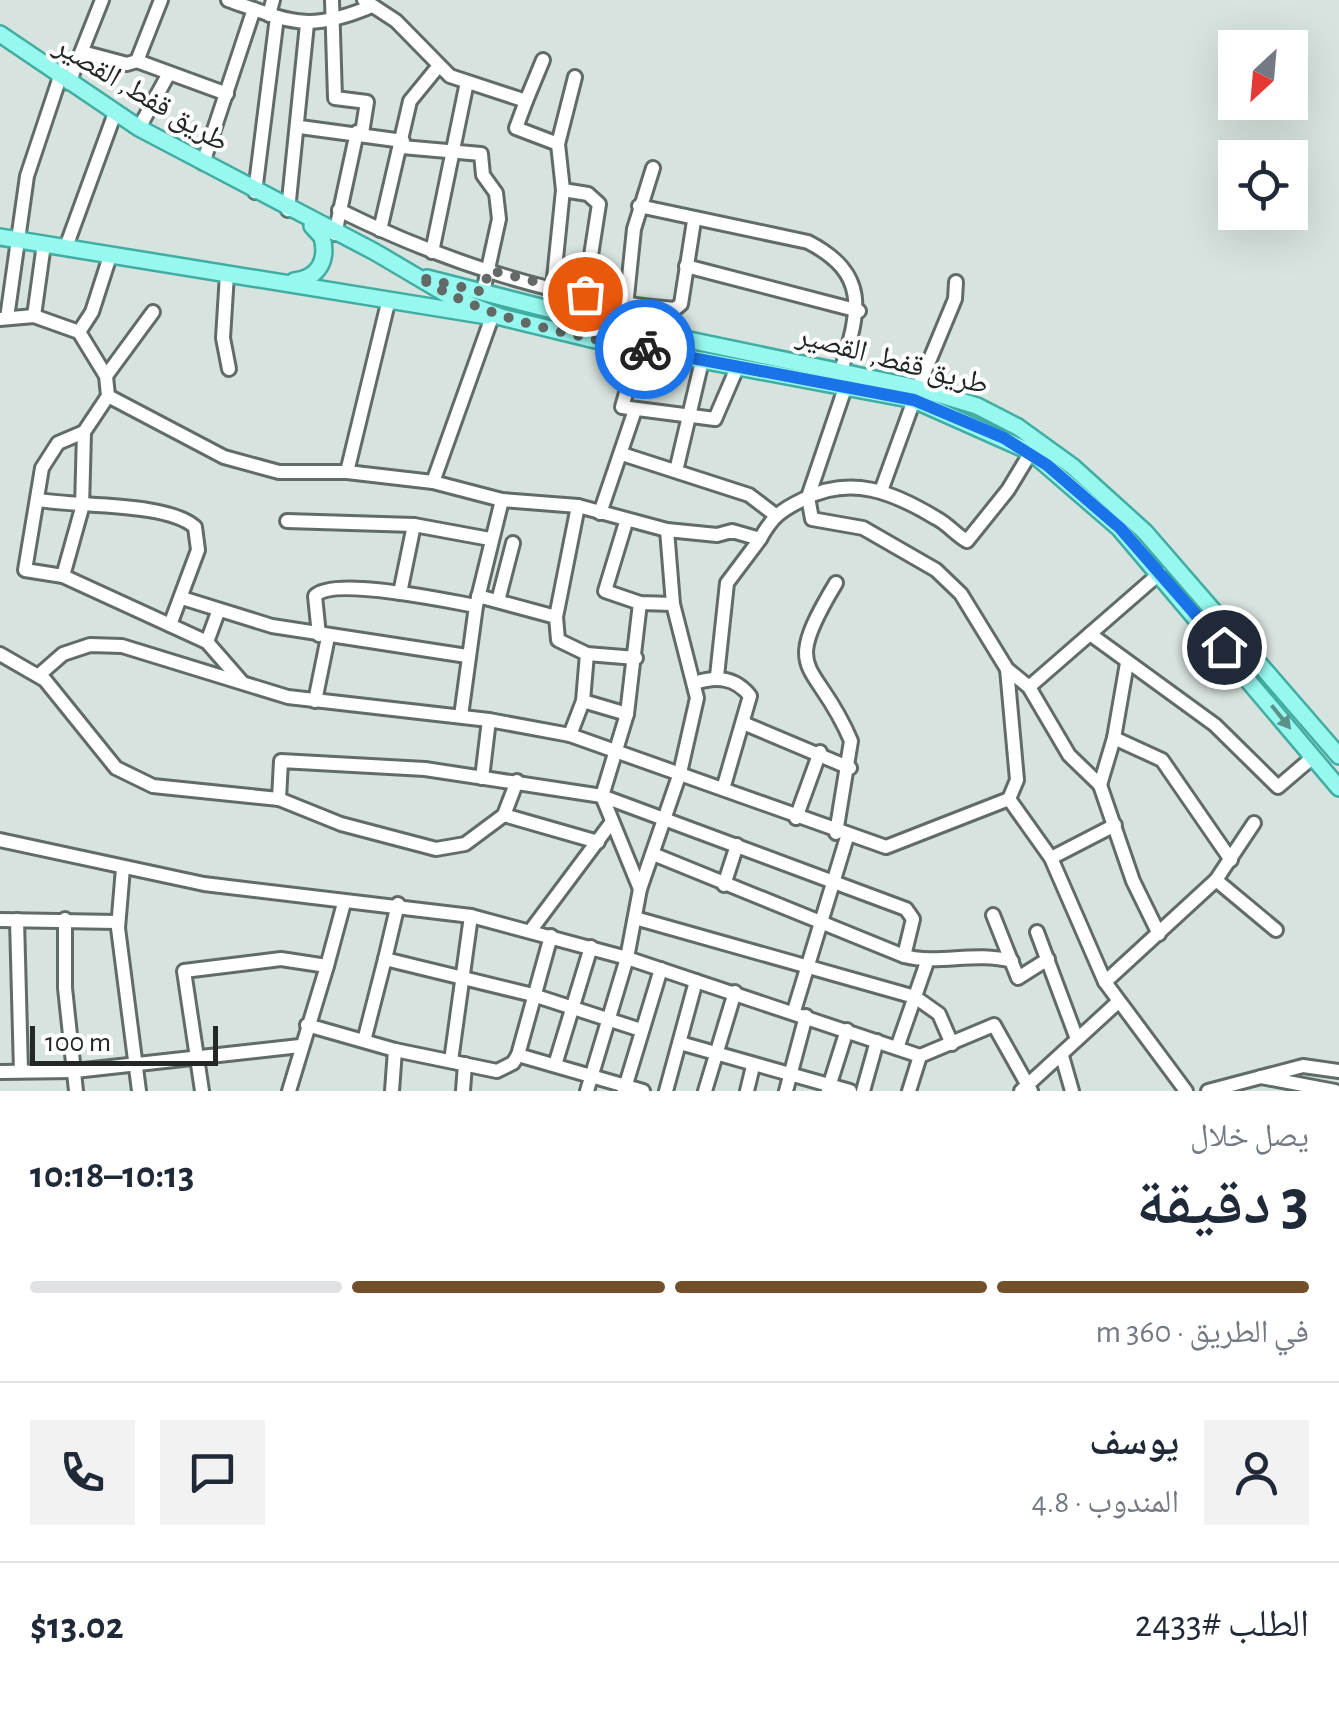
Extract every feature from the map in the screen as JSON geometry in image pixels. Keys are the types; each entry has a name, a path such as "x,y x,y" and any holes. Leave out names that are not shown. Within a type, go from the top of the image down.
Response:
{"main road":[{"name":"طريق قفط, القصير","path":"0,34 139,128 453,298 496,317"},
{"path":"275,282 301,280 322,264 322,236 293,212"},
{"name":"طريق قفط, القصير","path":"8,238 388,303 496,317 845,388 916,394 1030,452 1120,528 1339,788"},
{"name":"طريق قفط, القصير","path":"418,277 624,326 841,371 916,394 976,406 1039,441 1132,520 1215,609 1339,756"},
{"path":"1201,620 1215,609"}],"street":[{"path":"102,0 27,176 8,238 4,318 34,316 79,332 106,376 108,396 84,432 52,450 42,468 24,570 63,576 208,642 242,683"},
{"path":"137,61 161,0"},
{"path":"228,0 307,24 334,22 368,3 396,21 437,68 526,101"},
{"path":"255,192 273,0"},
{"path":"332,0 334,98 367,102 335,234"},
{"path":"203,163 254,9"},
{"path":"293,212 307,24"},
{"path":"82,52 127,64 137,61 168,76 227,94"},
{"path":"543,60 516,128 558,144"},
{"path":"380,230 410,101 437,68"},
{"path":"139,128 168,76"},
{"path":"553,288 563,190 558,144 575,77"},
{"path":"432,252 467,82"},
{"path":"66,247 115,113"},
{"path":"300,127 359,132 402,144 482,154 483,176 496,193 499,220 483,292"},
{"path":"624,326 640,206 654,168"},
{"path":"563,190 588,194 598,204 585,294"},
{"path":"640,206 694,221 808,242 828,252 850,280 859,312 841,371"},
{"path":"339,210 432,252 489,270 553,288 678,308 694,221"},
{"path":"34,316 44,244"},
{"path":"79,332 92,312 110,256"},
{"path":"686,266 859,312"},
{"path":"227,274 223,338 229,370"},
{"path":"881,491 955,299 956,282"},
{"path":"347,472 388,303"},
{"path":"106,376 153,312"},
{"path":"433,482 496,317"},
{"path":"639,348 622,407 635,410 715,419 738,368"},
{"path":"676,472 702,360"},
{"path":"845,388 808,497 813,520 863,528 909,551 950,581 1007,669 1029,687 1069,755 1100,785 1133,881 1159,934"},
{"path":"108,396 224,458 279,472 347,472 433,482 502,500 578,506 667,530 714,535 732,531 760,539"},
{"path":"600,513 635,410"},
{"path":"63,576 82,508 84,432"},
{"path":"717,676 727,583 774,514 840,485 881,491 939,519 968,541 1008,490 1030,452"},
{"path":"622,454 748,494 774,514"},
{"path":"39,500 82,508 139,510 188,521 199,540 170,625"},
{"path":"461,716 477,601 502,500"},
{"path":"578,506 556,617 558,640 587,654 636,658"},
{"path":"288,520 414,525 490,539"},
{"path":"626,522 605,590 640,603 674,604"},
{"path":"400,593 414,525"},
{"path":"588,1091 627,958 640,889 680,772 695,712 695,683 674,604 667,530"},
{"path":"498,600 513,544"},
{"path":"1029,687 1160,573"},
{"path":"786,1091 808,966 836,880 852,751 847,731 804,658 836,583"},
{"path":"316,701 324,636 315,596 319,591 498,600 556,617"},
{"path":"182,598 218,612 324,636 467,656"},
{"path":"640,603 627,714 602,796 640,889"},
{"path":"208,642 218,612"},
{"path":"1090,634 1216,725 1278,787 1314,757"},
{"path":"39,675 64,654 90,644 149,653 242,683 316,701 461,716 570,735 680,772 842,835 891,847 1009,799 1017,780 1007,669"},
{"path":"0,654 39,675 101,754 132,778 153,786 279,798 341,824 436,849 465,844 504,815 517,781"},
{"path":"570,735 582,701 587,654"},
{"path":"1100,785 1114,738 1128,664"},
{"path":"695,683 717,676 748,692 723,789"},
{"path":"582,701 627,714"},
{"path":"482,778 489,720"},
{"path":"743,723 820,752 850,768"},
{"path":"1114,738 1162,760 1231,860"},
{"path":"796,818 820,752"},
{"path":"279,798 282,761 390,766 602,796 836,880 911,913 904,956"},
{"path":"1009,799 1051,858 1105,982 1186,1091"},
{"path":"504,815 598,842"},
{"path":"531,930 612,823"},
{"path":"1105,982 1216,880 1254,823"},
{"path":"1051,858 1115,825"},
{"path":"0,840 123,868 344,902 398,904 531,930 800,1013 920,1056 994,1025 1027,1089 1118,1002"},
{"path":"724,885 737,846"},
{"path":"653,854 823,927 904,956 927,962 987,954 1012,961"},
{"path":"123,868 118,922 139,1091"},
{"path":"1216,880 1276,930"},
{"path":"289,1091 344,902"},
{"path":"364,1041 398,904"},
{"path":"992,915 1018,978 1048,958"},
{"path":"463,1091 458,1062 462,976 470,916"},
{"path":"635,918 915,997 939,1014 952,1044"},
{"path":"64,919 65,988 76,1091"},
{"path":"0,920 118,922"},
{"path":"17,920 21,1072"},
{"path":"1038,932 1077,1039"},
{"path":"307,1025 395,1050 496,1071 513,1063 518,1055 551,936"},
{"path":"555,1065 591,947"},
{"path":"202,1091 194,1058 184,971 281,959 327,966"},
{"path":"385,960 534,995 641,1030"},
{"path":"896,1048 927,962"},
{"path":"625,1088 661,969"},
{"path":"666,1091 696,981"},
{"path":"704,1091 735,992"},
{"path":"828,1088 846,1030"},
{"path":"863,1091 878,1041"},
{"path":"680,1043 828,1088 850,1091"},
{"path":"0,1072 75,1071 300,1046"},
{"path":"392,1091 395,1050"},
{"path":"518,1055 643,1091"},
{"path":"908,1091 920,1056"},
{"path":"1062,1056 1072,1091"},
{"path":"747,1091 754,1066"},
{"path":"1208,1091 1302,1066 1339,1071"},
{"path":"1261,1077 1335,1091"}],"way so far":[{"path":"585,294 489,270 483,292 418,277 453,298 500,317 645,349"}],"route":[{"path":"645,349 914,400 1004,438 1064,478 1120,528 1224,647"}]}
